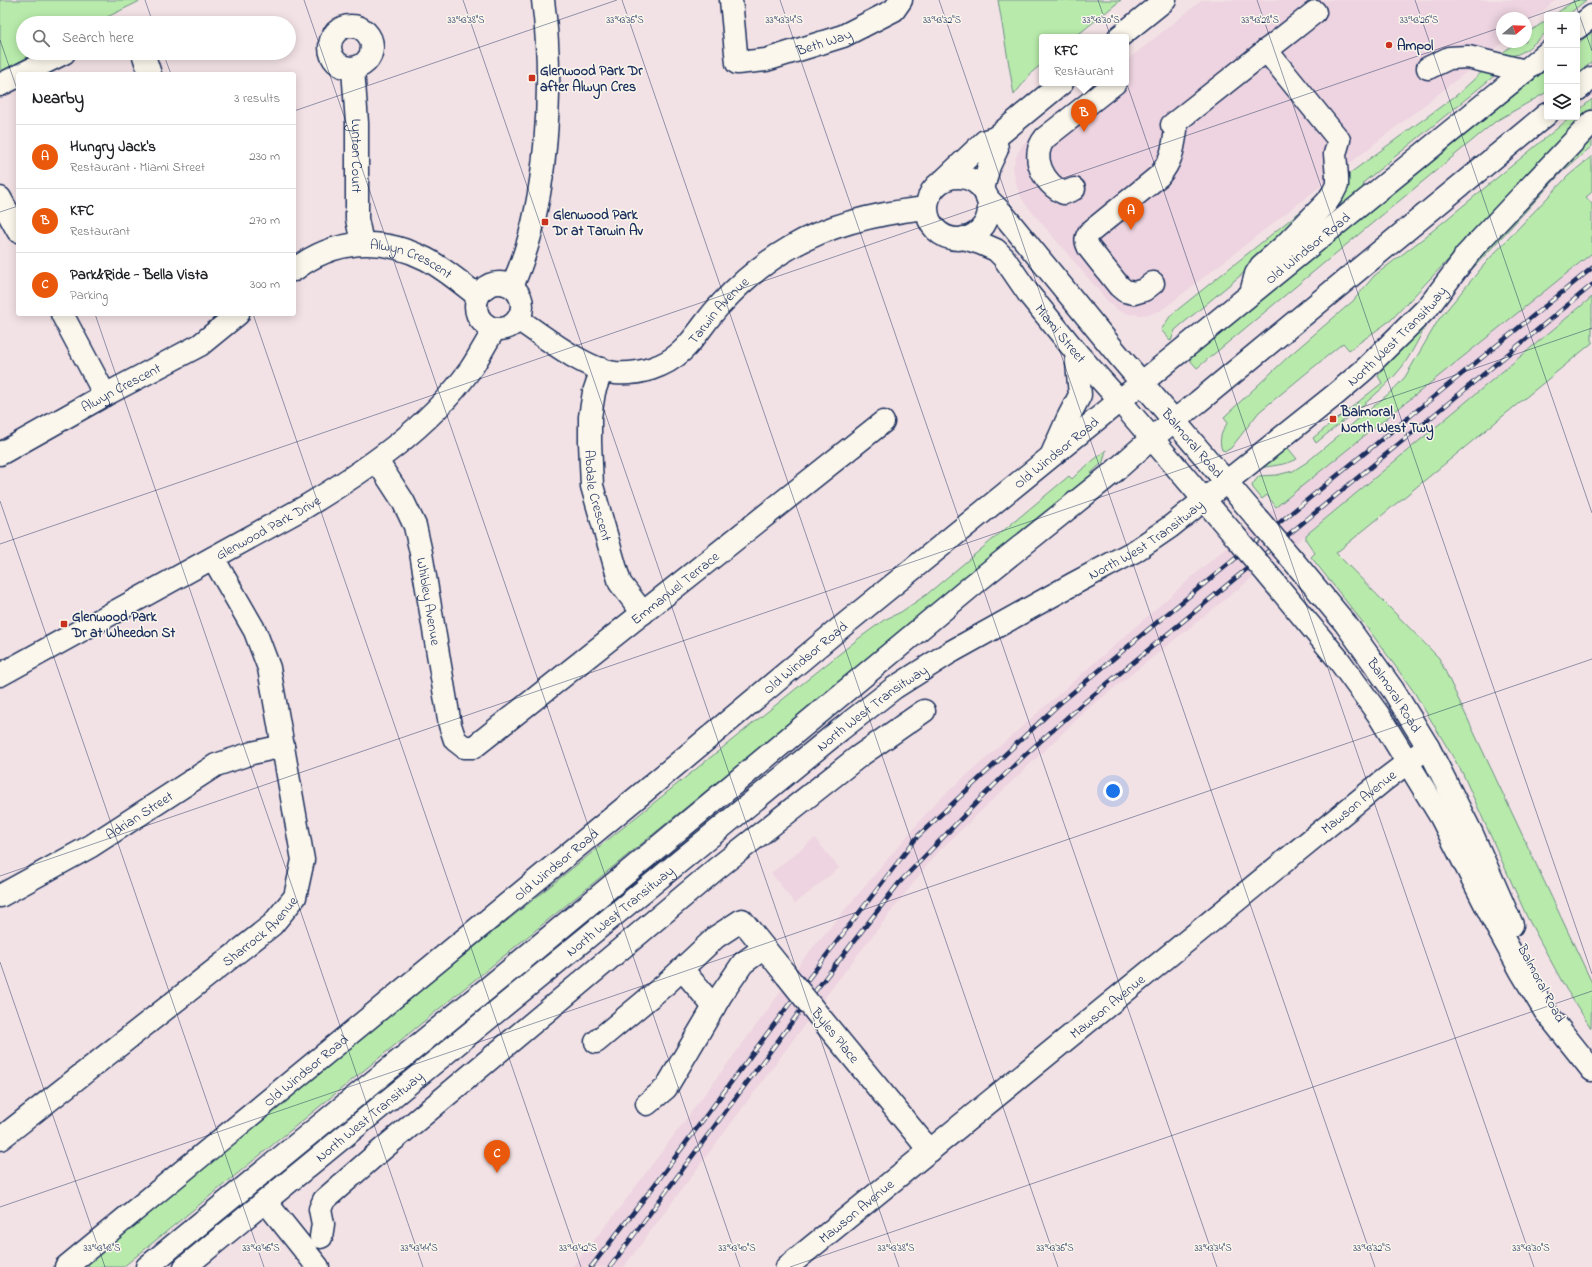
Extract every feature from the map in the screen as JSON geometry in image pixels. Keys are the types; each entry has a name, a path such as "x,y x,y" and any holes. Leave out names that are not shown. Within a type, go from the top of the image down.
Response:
{"main road":[{"path":"512,286 526,252 542,170 548,71 543,0"},
{"name":"Beth Way","path":"731,0 737,64 766,60 843,36 894,10 901,0"},
{"path":"1123,34 1165,0"},
{"path":"1154,284 1144,290 1134,293 1125,291 1118,286 1088,248 1086,238 1089,233 1159,176 1167,167 1173,155 1174,127 1266,50 1315,12"},
{"path":"1580,26 1592,16"},
{"path":"1251,293 1256,274 1261,266 1284,246 1327,202 1337,185 1334,154 1339,140 1266,50"},
{"name":"Old Windsor Road","path":"66,1267 1050,457 1544,55"},
{"path":"1428,68 1450,58 1468,57 1525,71"},
{"path":"26,72 50,60"},
{"path":"145,60 149,72"},
{"name":"Lynton Court","path":"353,69 357,123 357,219 362,244"},
{"path":"0,85 16,77"},
{"path":"1580,88 1592,78"},
{"path":"995,138 997,149 989,166 985,194 989,208 987,218 983,226 975,234 964,238 953,239 943,235 934,229 929,219 926,208 931,191 985,141 995,138 1058,86"},
{"path":"1074,189 1064,192 1057,190 1044,175 1040,170 1038,160 1039,148 1045,138 1111,86"},
{"path":"147,1267 522,960 985,575 1116,470 1151,439 1198,402 1544,116"},
{"name":"North West Transitway","path":"185,1267 833,736 894,688 949,653 1135,551 1223,478 1349,367 1475,246 1592,122"},
{"path":"945,179 954,176 965,177 975,181 1142,382"},
{"path":"0,198 16,227"},
{"name":"Tarwin Avenue","path":"518,319 591,366 615,372 633,373 648,370 674,358 683,350 719,305 742,283 773,258 791,246 830,229 876,215 926,208"},
{"name":"Miami Street","path":"964,238 996,250 1004,258 1028,293 1076,352 1120,401 1151,439"},
{"name":"Alwyn Crescent","path":"296,268 303,263 323,253 340,248 362,244 389,246 416,255 452,276 478,296"},
{"path":"504,283 512,286 521,298 522,312 518,319 508,328 495,329 483,322 479,316 476,310 478,296 489,285 504,283"},
{"path":"63,316 105,395"},
{"name":"Alwyn Crescent","path":"0,454 105,395 200,345 236,316"},
{"name":"Glenwood Park Drive","path":"1,672 213,558 345,483 377,461 427,418 459,384 470,370 495,329"},
{"path":"1050,457 1080,395 1076,352"},
{"name":"Abdale Crescent","path":"602,369 594,392 590,417 592,486 620,583 643,612"},
{"name":"Balmoral Road","path":"1142,382 1345,623 1393,690 1428,747 1472,834 1526,956 1585,1062"},
{"name":"Emmanuel Terrace","path":"464,747 474,747 484,740 883,422"},
{"name":"Balmoral Road","path":"1151,439 1269,576 1342,665 1378,714 1441,817 1521,971 1545,1011 1585,1062"},
{"name":"Whibley Avenue","path":"377,461 403,501 415,526 421,553 450,725 455,740 464,747"},
{"name":"Sharrock Avenue","path":"0,1139 272,925 295,897 303,860 270,668 255,631 213,558"},
{"path":"322,1237 323,1224 320,1209 324,1200 372,1158 716,869 858,757 924,712"},
{"name":"Adrian Street","path":"0,896 91,846 216,766 252,753 283,746"},
{"name":"Mawson Avenue","path":"787,1267 1370,791 1428,747"},
{"name":"Byles Place","path":"682,969 716,936 742,920 930,1151"},
{"path":"646,1104 666,1088 714,1007 743,963 764,948"},
{"path":"596,1042 682,969 714,1007"},
{"path":"266,1202 318,1267"}],"shaded area":[{"path":"1202,0 1556,0 1532,19 1532,12 1496,12 1496,48 1162,310 1151,314 1140,315 1119,311 1110,304 1026,205 1019,193 1013,167 1017,154 1023,144 1095,86 1129,86 1129,59"},
{"path":"1592,253 1592,297 1306,535 1089,708 936,854 832,988 624,1267 572,1267 612,1218 769,1008 804,958 935,803 1201,569 1278,505"},
{"path":"815,838 839,868 795,904 771,873"}],"green space":[{"path":"0,0 142,0 109,16 16,16 16,60 22,60 0,72"},
{"path":"998,0 1121,0 1079,34 1039,34 1039,66 1032,72 1014,95"},
{"path":"1575,0 1586,0 1572,12 1558,12"},
{"path":"1544,22 1544,35 1532,45 1532,30"},
{"path":"1592,32 1592,62 1580,72 1580,48 1580,42"},
{"path":"1509,48 1528,48 1514,55 1500,55"},
{"path":"1483,71 1494,76 1364,182 1363,188 1296,241 1346,176 1458,94"},
{"path":"1544,71 1544,94 1496,121 1197,368 1189,359"},
{"path":"1592,99 1592,108 1391,320 1349,350 1343,343 1259,412 1231,448 1226,451 1222,450 1220,442 1221,435 1228,422 1224,417 1289,356 1353,301 1374,276 1425,237 1567,120 1580,120 1580,109"},
{"path":"1592,137 1592,146 1562,172 1438,306 1428,321 1407,360 1384,387 1316,443 1313,438 1382,383 1378,376 1400,345 1476,259"},
{"path":"1592,156 1592,192 1586,197 1592,204 1592,253 1276,507 1267,495 1262,499 1252,485 1259,476 1277,475 1293,471 1307,462 1393,390 1405,377 1439,319 1489,259 1568,176"},
{"path":"1327,190 1277,245 1175,330 1171,341 1161,330 1171,315"},
{"path":"1592,297 1592,343 1336,553 1439,658 1592,983 1591,1028 1566,989 1527,917 1462,772 1414,692 1372,634 1311,557 1315,553 1306,540 1306,535"},
{"path":"1288,448 1297,459 1288,463 1257,469 1260,464"},
{"path":"1106,450 1103,462 1091,473 1093,475 123,1267 82,1267 341,1054 858,639 884,620 901,612 926,595 1069,476 1072,479"}],"railway":[{"path":"591,1267 918,836 1059,704 1161,619 1592,268"},
{"path":"610,1267 809,999 899,883 980,799 1026,754 1080,706 1592,285"}],"place":[{"name":"Ampol","path":"1389,45"},
{"name":"Glenwood Park Dr after Alwyn Cres","path":"532,78"},
{"name":"KFC","path":"1084,132"},
{"name":"Glenwood Park Dr at Tarwin Av","path":"545,222"},
{"name":"Hungry Jack's","path":"1131,230"},
{"name":"Balmoral, North West Twy","path":"1333,419"},
{"name":"Glenwood Park Dr at Wheedon St","path":"64,624"},
{"name":"Park&Ride - Bella Vista","path":"497,1173"}]}
